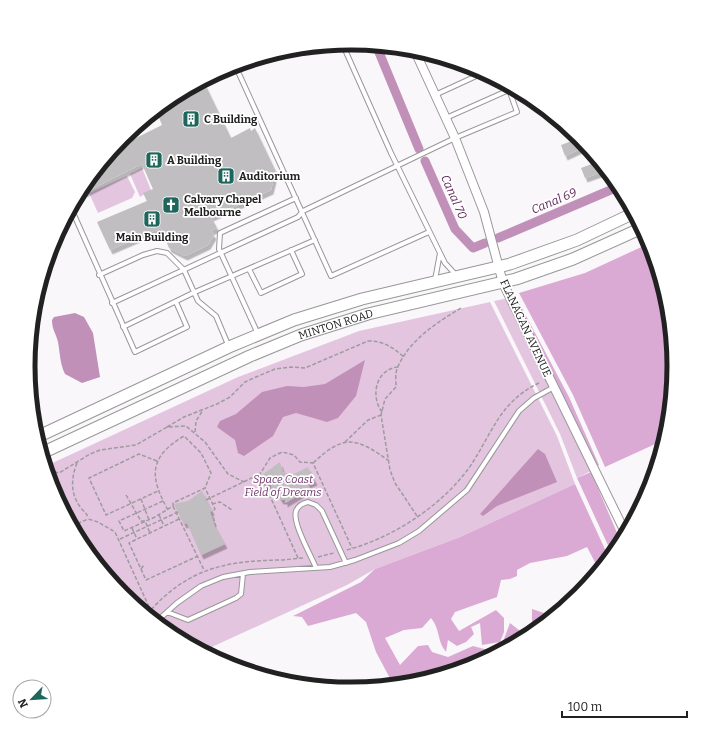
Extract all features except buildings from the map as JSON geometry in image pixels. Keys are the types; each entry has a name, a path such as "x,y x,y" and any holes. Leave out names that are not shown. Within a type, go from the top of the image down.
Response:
{"main road":[{"name":"MINTON ROAD","path":"43,434 229,347 294,320 362,299 498,267 577,240 629,215"},
{"name":"MINTON ROAD","path":"49,456 250,356 301,335 368,314 503,283 573,259 636,231"},
{"path":"229,347 250,356 258,335"}],"street":[{"name":"FLANAGAN AVENUE","path":"418,57 455,138 484,212 503,283 623,527"}],"lane":[{"path":"345,50 398,166 440,253 445,263 458,276"},
{"path":"237,71 303,211 331,276 430,232"},
{"path":"435,95 476,76"},
{"path":"446,118 507,91"},
{"path":"112,303 184,270 220,251 298,217 303,211 455,138 517,112 510,93"},
{"path":"258,335 220,251 220,233 296,198"},
{"path":"73,215 135,352 187,327 176,302"},
{"path":"123,327 194,292 315,240"},
{"path":"249,269 261,293 302,274 291,250"},
{"path":"99,275 143,255 157,251 167,253 184,270 198,301 216,316 229,347"},
{"path":"435,282 440,253"},
{"path":"161,617 201,586 223,577 316,568 346,563 399,543 419,531 467,490 519,411 534,398 554,387"},
{"path":"316,568 295,521 296,510 302,504 308,502 316,505 322,511 346,563"},
{"path":"167,612 188,620 236,598 241,594 243,574"}],"path":[{"path":"417,516 395,483 389,461 381,415 385,399 396,387 396,370 408,349 436,323 461,308"},
{"path":"53,469 55,472 59,473 90,454 100,450 136,446 184,417 230,397 245,382 275,369 292,367 305,368 368,341 378,341 392,346 404,357"},
{"path":"382,412 374,399 378,382 384,372 398,366"},
{"path":"151,610 171,591 204,570 233,562 312,557 352,548 389,534 417,516 447,493 468,468 506,407 526,390 539,383"},
{"path":"195,433 196,421 203,410"},
{"path":"206,500 260,474 270,458 282,452 294,455 300,462 314,463 325,452 345,442 368,420 381,415"},
{"path":"167,427 186,426 205,442 228,474 244,482"},
{"path":"168,510 158,491 156,478 157,461 160,454 184,436 201,454 211,472 205,488 214,509 212,512 216,527"},
{"path":"345,442 357,442 374,450 389,461"},
{"path":"157,461 138,454 89,478 106,515 158,491"},
{"path":"77,463 73,472 72,483 74,496 81,508 87,513 88,518 115,532 151,609"},
{"path":"314,463 352,548"},
{"path":"260,474 298,558"},
{"path":"163,501 119,521 124,531 159,515 173,506 173,503 205,488"},
{"path":"126,495 140,521 145,522 150,532"},
{"path":"141,499 149,520"},
{"path":"212,504 220,502 232,510"},
{"path":"173,506 204,570"},
{"path":"119,539 177,512"},
{"path":"159,515 164,526"},
{"path":"77,523 88,518"},
{"path":"180,519 129,543 146,580 198,556"},
{"path":"131,528 136,539"},
{"path":"89,541 91,545"},
{"path":"141,569 144,565"}],"green space":[{"path":"142,168 151,190 140,197 130,174"},
{"path":"127,176 135,192 132,198 98,213 89,193"},
{"path":"509,298 591,471 577,478 560,434 494,301"},
{"name":"Space Coast Field of Dreams","path":"490,302 557,436 575,484 460,537 375,569 347,585 209,648 175,628 159,616 113,574 88,541 77,523 59,486 51,464 238,377 359,331"}],"shaded area":[{"path":"643,246 656,284 664,324 667,366 666,386 661,427 657,443 605,467 573,395 519,293 585,273"},
{"path":"515,295 569,397 599,465 592,469 509,298"},
{"path":"75,313 84,317 93,333 100,377 82,383 65,374 63,370 58,342 52,323 54,317"},
{"path":"365,360 356,396 338,418 327,422 296,413 283,417 273,436 244,456 238,453 235,440 217,427 220,421 236,414 262,392 287,386 304,387 325,384"},
{"path":"538,449 545,454 557,482 497,506 483,516 480,514"},
{"path":"591,472 618,535 609,548 577,478"},
{"path":"575,484 606,552 596,565 587,547 567,556 530,563 517,570 517,576 510,579 501,580 497,597 455,612 451,619 459,631 496,610 504,618 504,632 500,642 482,645 480,623 471,627 474,634 466,642 457,646 448,640 446,652 441,644 436,626 431,618 422,628 404,630 385,638 400,665 418,646 428,645 432,652 448,657 473,646 488,650 493,648 491,649 453,665 433,671 390,679 376,652 366,622 356,613 308,626 302,617 293,616 361,582 375,569 460,537"},
{"path":"532,609 546,614 532,624"},
{"path":"510,623 521,632 503,643"}],"waterway":[{"name":"Canal 70","path":"378,51 419,149"},
{"name":"Canal 70","path":"425,161 455,229 473,248 485,243"},
{"name":"Canal 69","path":"498,238 613,189"}],"place":[{"name":"C Building","path":"191,119"},
{"name":"A Building","path":"154,160"},
{"name":"Auditorium","path":"226,176"},
{"name":"Calvary Chapel Melbourne","path":"171,205"},
{"name":"Main Building","path":"152,219"}]}
